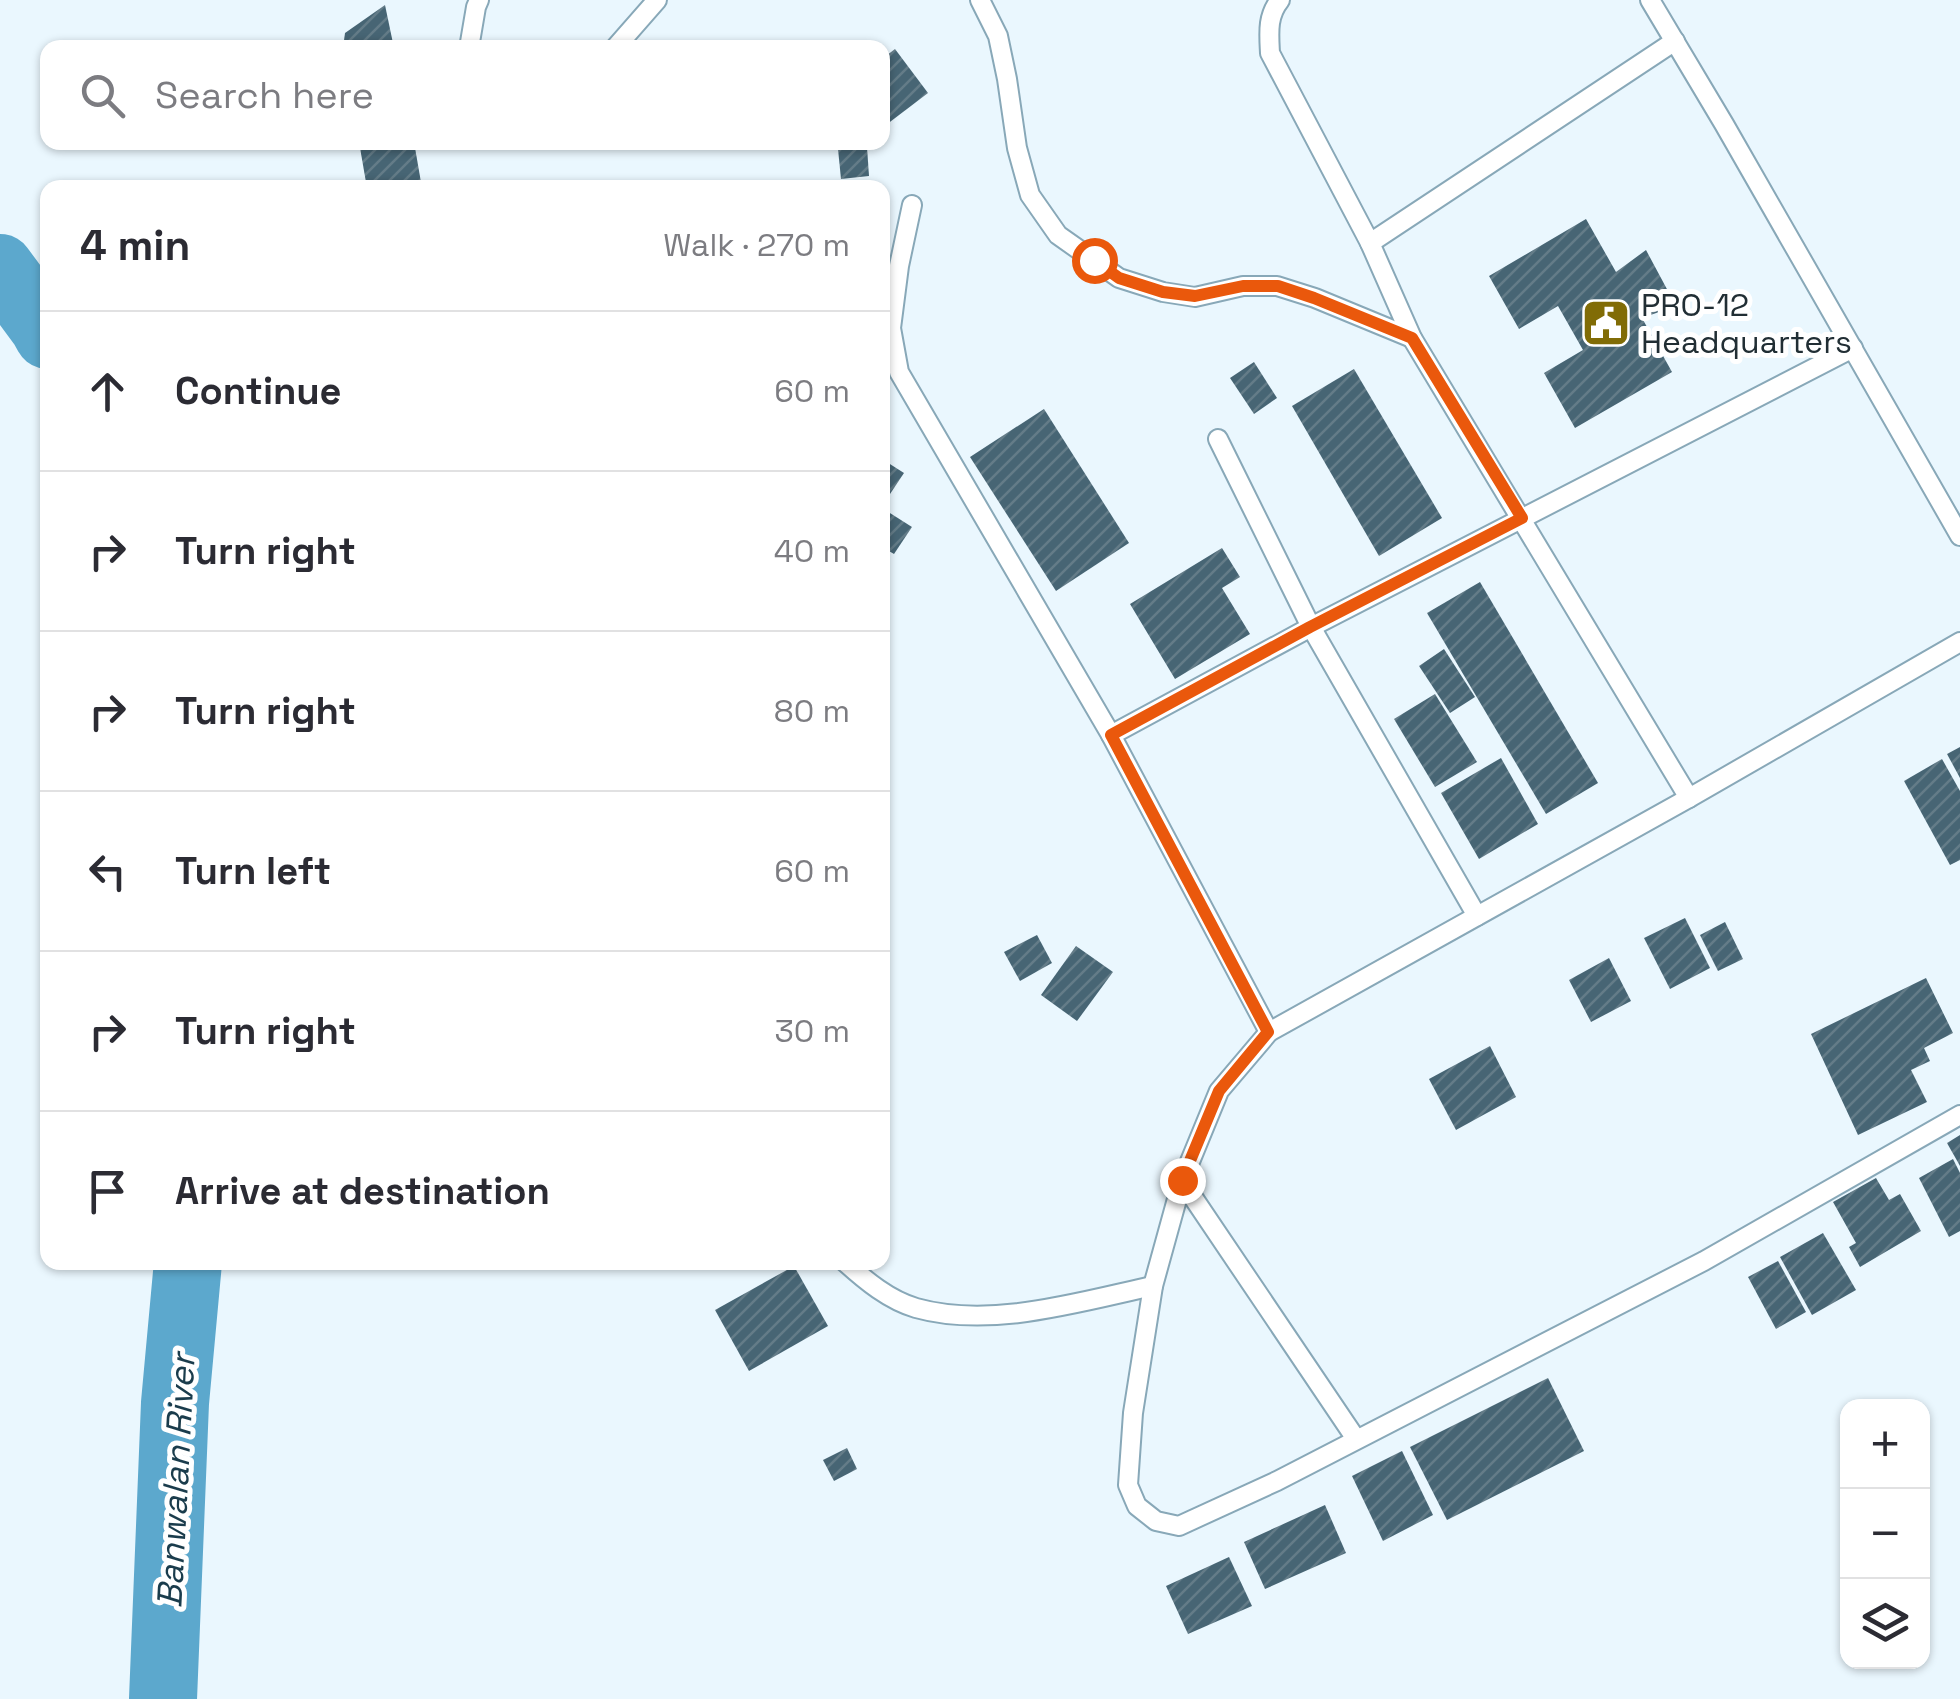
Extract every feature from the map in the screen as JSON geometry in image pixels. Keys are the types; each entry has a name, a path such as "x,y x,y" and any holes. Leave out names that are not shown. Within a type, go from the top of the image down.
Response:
{"lane":[{"path":"622,40 657,0"},
{"path":"980,0 998,36 1017,148 1030,195 1058,235 1119,278 1163,292 1195,296 1243,286 1278,286 1412,338"},
{"path":"1280,0 1268,24 1270,52 1370,243 1412,338 1690,798"},
{"path":"1650,0 1960,536"},
{"path":"469,40 475,2"},
{"path":"1370,243 1675,41"},
{"path":"912,206 891,328 899,372 1111,735 1268,1032"},
{"path":"1111,735 1310,627 1853,348"},
{"path":"1218,440 1310,627 1478,916"},
{"path":"1960,642 1690,798 1268,1032 1219,1091 1182,1180 1152,1286 1133,1413 1128,1485 1137,1506 1156,1521 1179,1526 1277,1480 1704,1261 1960,1115"},
{"path":"1182,1180 1356,1438"},
{"path":"854,1270 871,1285 915,1308 970,1316 1048,1309 1152,1286"}],"building":[{"path":"385,5 392,40 344,40 345,33"},
{"path":"895,49 928,93 890,122 890,53"},
{"path":"360,150 415,150 421,180 366,180"},
{"path":"838,150 867,150 869,176 841,179"},
{"name":"PRO-12 Headquarters","path":"1586,219 1616,272 1646,250 1676,306 1642,318 1672,372 1575,428 1544,373 1583,350 1558,306 1519,329 1489,276"},
{"path":"1254,362 1277,398 1254,414 1230,378"},
{"path":"1354,369 1442,518 1379,556 1292,406"},
{"path":"1044,409 1129,543 1056,591 970,457"},
{"path":"890,464 904,473 890,494"},
{"path":"890,513 912,527 894,554 890,552"},
{"path":"1222,548 1240,577 1222,588 1250,634 1175,679 1130,604"},
{"path":"1480,582 1598,783 1546,814 1427,613"},
{"path":"1444,649 1475,697 1450,713 1419,666"},
{"path":"1435,694 1477,762 1435,787 1394,719"},
{"path":"1960,747 1960,778 1947,754"},
{"path":"1501,758 1538,824 1479,859 1441,793"},
{"path":"1942,759 1960,791 1960,860 1950,865 1904,781"},
{"path":"1685,918 1710,968 1670,989 1644,938"},
{"path":"1725,922 1743,959 1718,971 1700,935"},
{"path":"1037,935 1052,963 1020,981 1004,952"},
{"path":"1076,946 1113,972 1077,1021 1041,995"},
{"path":"1609,958 1631,1001 1591,1022 1569,980"},
{"path":"1926,978 1953,1033 1924,1048 1930,1061 1911,1070 1927,1102 1858,1135 1811,1034"},
{"path":"1490,1046 1516,1097 1456,1130 1429,1079"},
{"path":"1960,1135 1960,1166 1947,1143"},
{"path":"1953,1159 1960,1173 1960,1231 1949,1237 1919,1178"},
{"path":"1876,1178 1889,1200 1900,1194 1921,1231 1860,1267 1849,1247 1856,1243 1833,1202"},
{"path":"1823,1233 1856,1290 1812,1315 1780,1257"},
{"path":"1778,1261 1806,1312 1776,1329 1748,1277"},
{"path":"787,1270 796,1270 828,1326 749,1371 715,1310"},
{"path":"1548,1378 1584,1451 1447,1520 1410,1447"},
{"path":"847,1448 857,1469 834,1481 823,1460"},
{"path":"1402,1451 1433,1515 1383,1541 1352,1476"},
{"path":"1325,1505 1346,1553 1265,1589 1244,1542"},
{"path":"1229,1557 1252,1606 1188,1634 1166,1586"}],"waterway":[{"name":"Banwalan River","path":"0,268 40,322"},
{"name":"Banwalan River","path":"163,1699 175,1403 187,1270"}],"place":[{"name":"PRO-12 Headquarters","path":"1606,323"}],"route":[{"path":"1094,260 1119,278 1163,292 1195,296 1243,286 1278,286 1412,338 1522,518 1111,735 1268,1032 1219,1091 1182,1180"}]}
